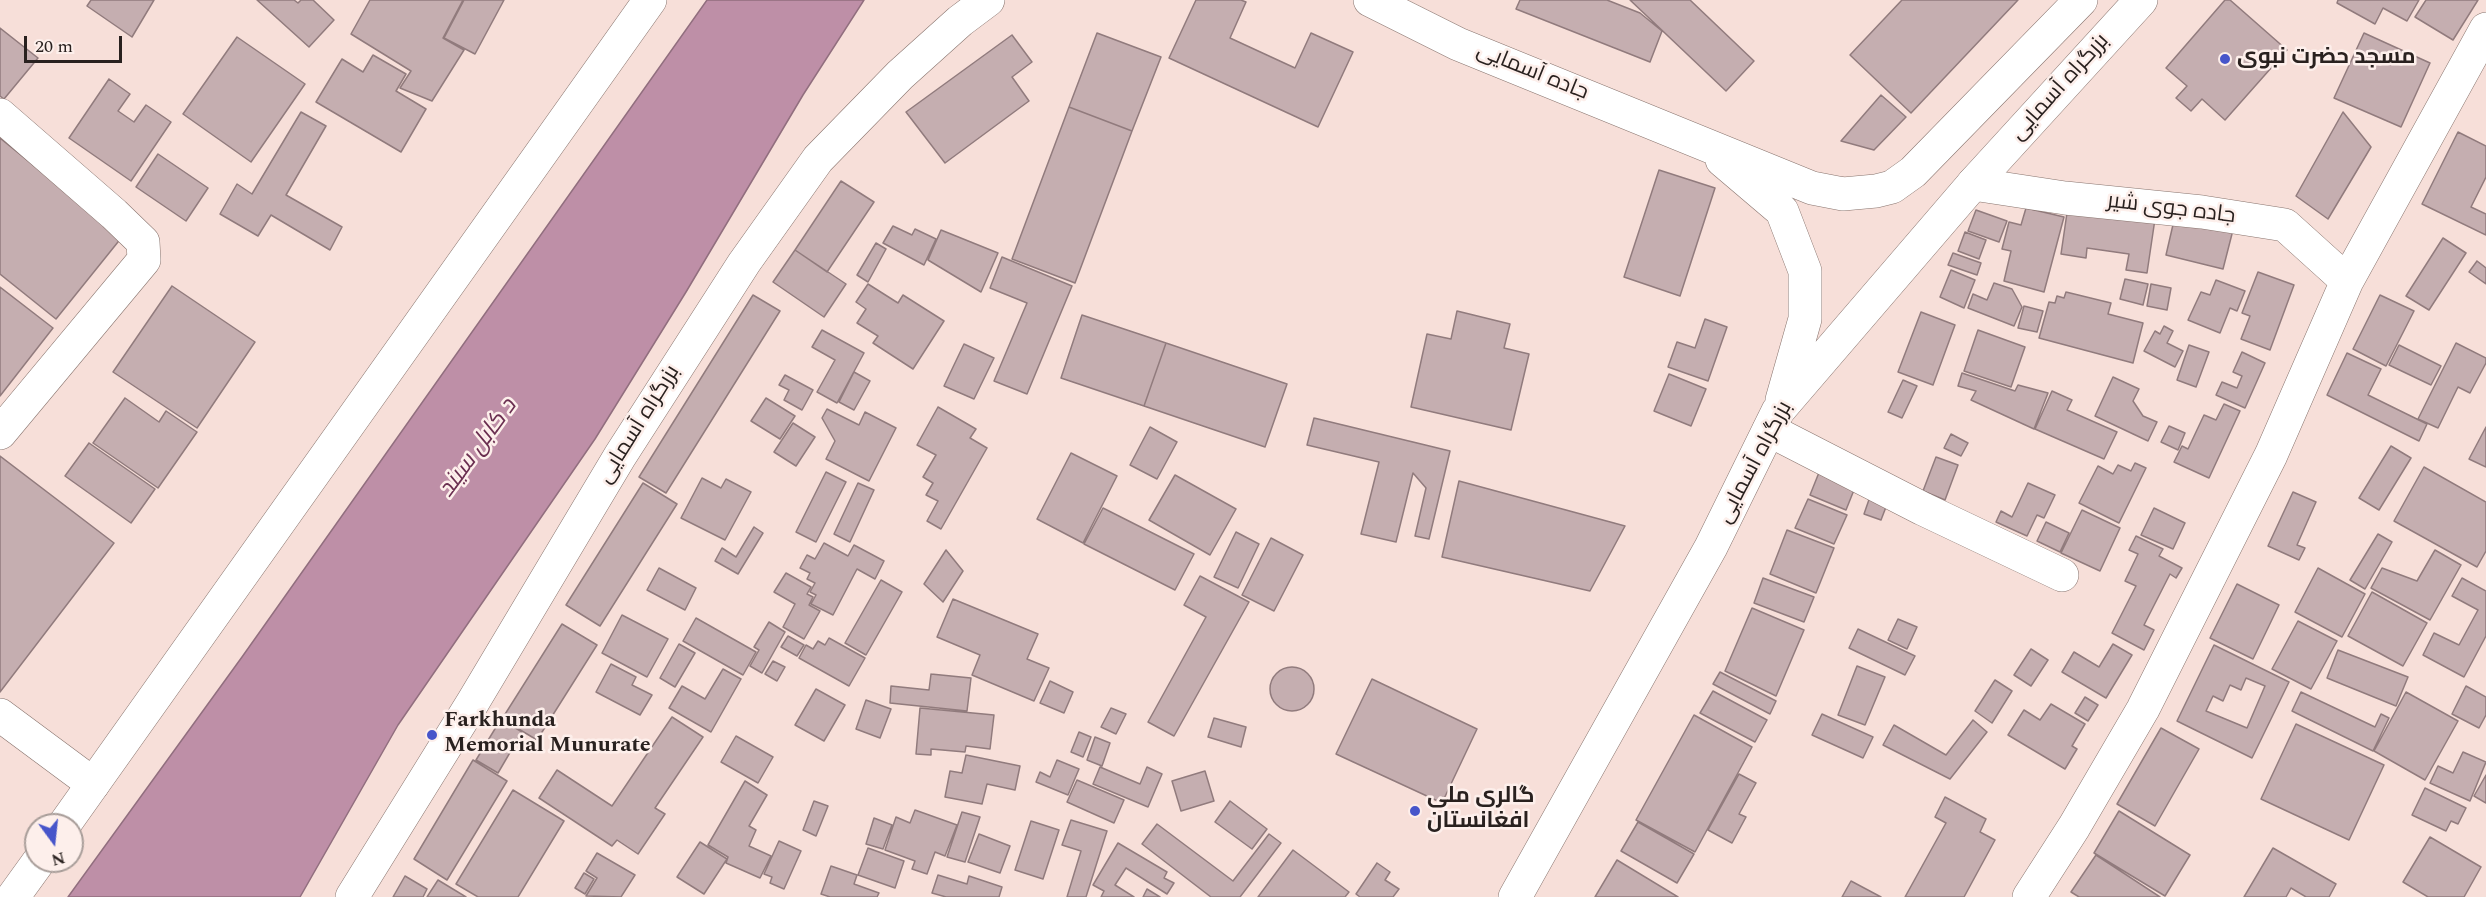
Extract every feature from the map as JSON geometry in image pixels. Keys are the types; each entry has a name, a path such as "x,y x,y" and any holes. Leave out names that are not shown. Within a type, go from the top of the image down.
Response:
{"main road":[{"path":"72,813 650,0"},
{"name":"بزرگراه آسمایی","path":"352,897 473,702 620,456 744,263 818,159 900,75 960,21 988,0"},
{"name":"جاده آسمایی","path":"1370,0 1458,44 1698,140"},
{"name":"بزرگراه آسمایی","path":"1698,140 1812,188 1843,194 1892,187 1913,172 2081,0"},
{"name":"بزرگراه آسمایی","path":"1515,897 1711,547 1774,421 1973,184 2141,0"},
{"path":"2029,897 2074,827 2143,710 2271,455 2347,281 2486,29"},
{"path":"0,115 143,242 144,260 0,433"},
{"path":"1698,140 1782,210 1804,271 1805,319 1774,421 1923,509 2062,575"},
{"name":"جاده جوی شیر","path":"1973,184 2065,198 2202,212 2286,225 2347,281"},
{"path":"0,715 93,784"},
{"path":"13,897 30,873"}],"water":[{"name":"د کابل سيند","path":"707,0 864,0 803,95 686,292 595,439 398,725 300,897 68,897 242,657"}],"building":[{"path":"91,0 154,0 132,37 87,6"},
{"path":"257,0 294,0 298,3 301,0 313,0 334,20 309,47"},
{"path":"370,0 463,0 443,38 464,50 432,101 400,88 411,71 351,34"},
{"path":"464,0 504,0 475,54 444,38"},
{"path":"1196,0 1246,2 1230,38 1295,68 1311,33 1353,52 1318,127 1169,58"},
{"path":"1520,0 1607,0 1640,13 1662,31 1650,62 1516,9"},
{"path":"1630,0 1690,0 1754,61 1726,91"},
{"path":"1902,0 2018,0 1911,113 1850,55"},
{"path":"2225,0 2230,0 2287,50 2225,120 2202,99 2191,111 2176,98 2187,86 2166,68"},
{"path":"2338,0 2419,0 2407,21 2383,8 2375,24 2337,3"},
{"path":"2426,0 2478,0 2453,40 2415,17"},
{"path":"0,28 38,58 4,99 0,96"},
{"path":"1097,33 1161,57 1132,131 1069,107"},
{"path":"2364,33 2430,63 2401,127 2334,98"},
{"path":"1012,35 1032,62 1012,77 1029,101 945,163 906,112"},
{"path":"237,37 305,84 251,162 183,114"},
{"path":"373,55 406,74 396,91 426,109 401,152 316,102 342,59 363,72"},
{"path":"109,79 130,94 118,111 134,122 146,105 171,122 131,181 69,138"},
{"path":"1881,95 1906,117 1874,150 1841,141"},
{"path":"1069,107 1132,131 1075,283 1012,259"},
{"path":"301,112 326,126 286,195 342,227 330,250 271,215 258,236 220,214 237,184 252,194"},
{"path":"2343,112 2371,147 2328,219 2296,196"},
{"path":"2458,132 2486,146 2486,177 2471,207 2486,214 2486,235 2422,204"},
{"path":"0,138 122,237 56,319 0,274"},
{"path":"158,154 208,188 186,221 136,187"},
{"path":"1659,170 1715,188 1680,296 1624,277"},
{"path":"841,181 874,202 827,272 795,250"},
{"path":"2068,206 2155,219 2147,273 2126,270 2129,254 2087,248 2086,258 2061,254"},
{"path":"2026,208 2064,217 2044,292 2004,281 2011,251 2002,249 2009,222 2021,225"},
{"path":"1976,210 2007,221 1999,242 1968,231"},
{"path":"2175,216 2233,230 2223,269 2166,255"},
{"path":"893,226 912,235 915,229 936,239 924,265 883,243"},
{"path":"941,230 998,253 981,292 928,260"},
{"path":"1965,232 1986,240 1979,259 1958,251"},
{"path":"2443,238 2466,253 2429,310 2406,296"},
{"path":"876,243 886,249 868,282 857,275"},
{"path":"795,250 846,284 824,317 773,282"},
{"path":"1953,253 1981,263 1977,275 1948,265"},
{"path":"1002,257 1072,286 1027,394 994,381 1027,303 990,288"},
{"path":"2477,261 2486,268 2486,284 2469,272"},
{"path":"1951,270 1975,280 1964,308 1940,297"},
{"path":"2258,272 2294,285 2270,350 2241,339 2250,316 2242,313"},
{"path":"2125,279 2148,284 2143,305 2120,299"},
{"path":"2216,280 2245,291 2237,311 2230,308 2220,333 2188,320 2201,292 2210,295"},
{"path":"1994,283 2012,289 2022,307 2014,326 1968,308 1973,294 1987,300"},
{"path":"868,284 898,303 903,295 944,321 913,369 873,343 878,336 857,323 866,309 856,302"},
{"path":"2151,284 2171,288 2167,310 2147,306"},
{"path":"172,286 255,342 197,428 113,372"},
{"path":"0,287 53,328 0,396"},
{"path":"2066,292 2111,303 2108,314 2143,323 2133,363 2039,338 2049,302 2055,303 2057,296 2064,298"},
{"path":"753,295 780,311 666,493 639,477"},
{"path":"2380,295 2414,311 2386,366 2353,349"},
{"path":"2024,306 2043,311 2037,332 2018,328"},
{"path":"1457,311 1510,324 1504,348 1529,354 1511,430 1411,407 1427,334 1451,339"},
{"path":"1921,312 1955,325 1933,385 1898,372"},
{"path":"1082,315 1166,343 1144,406 1061,378"},
{"path":"1705,319 1727,327 1708,381 1668,367 1677,342 1695,348"},
{"path":"2164,326 2173,331 2167,343 2183,351 2175,367 2144,351 2155,331 2160,334"},
{"path":"822,330 864,353 837,403 817,392 835,360 812,347"},
{"path":"1978,330 2025,347 2011,387 1964,371"},
{"path":"1166,343 1287,384 1265,447 1144,406"},
{"path":"2456,343 2486,358 2486,363 2470,393 2458,387 2438,428 2418,419"},
{"path":"964,344 994,358 974,399 944,386"},
{"path":"2189,345 2209,352 2196,387 2177,380"},
{"path":"2399,345 2441,366 2431,385 2389,365"},
{"path":"2242,352 2265,363 2245,408 2216,395 2222,382 2237,388 2242,376 2233,372"},
{"path":"2347,353 2381,369 2368,395 2427,424 2419,441 2327,395"},
{"path":"854,372 870,381 854,410 839,402"},
{"path":"1962,373 2015,391 2018,385 2048,393 2034,429 1971,400 1976,391 1958,386"},
{"path":"1669,374 1706,389 1691,426 1654,411"},
{"path":"785,375 813,390 802,410 784,400 789,390 779,385"},
{"path":"2113,377 2139,389 2133,401 2143,416 2157,422 2148,441 2095,416"},
{"path":"1903,380 1917,386 1902,418 1888,412"},
{"path":"2052,391 2072,400 2067,410 2117,432 2104,459 2035,429"},
{"path":"125,398 159,422 166,411 197,432 158,488 93,443"},
{"path":"766,398 795,416 780,439 751,421"},
{"path":"2224,404 2240,411 2209,478 2174,462 2182,446 2188,449 2204,415 2216,420"},
{"path":"938,407 976,429 970,438 987,448 941,529 927,521 938,501 926,495 933,483 923,477 936,455 917,445"},
{"path":"827,409 859,425 865,412 896,428 869,481 826,459 835,441 822,418"},
{"path":"1314,418 1450,451 1429,539 1415,536 1426,488 1413,473 1396,542 1361,534 1379,462 1307,445"},
{"path":"793,423 815,437 796,466 774,452"},
{"path":"2169,426 2185,433 2178,450 2161,442"},
{"path":"1150,427 1177,442 1157,479 1130,465"},
{"path":"2486,427 2486,467 2469,459"},
{"path":"1951,434 1968,443 1961,456 1944,448"},
{"path":"89,443 155,489 131,523 65,476"},
{"path":"2391,446 2411,458 2379,510 2359,498"},
{"path":"1071,453 1117,476 1083,543 1037,519"},
{"path":"0,456 114,543 0,692"},
{"path":"1936,457 1958,465 1945,500 1923,491"},
{"path":"2135,463 2146,468 2119,523 2079,503 2098,466 2113,474 2118,465 2131,471"},
{"path":"2424,467 2486,502 2486,551 2477,567 2394,521"},
{"path":"1820,470 1856,485 1846,510 1810,495"},
{"path":"826,472 846,482 816,542 796,532"},
{"path":"1175,475 1236,509 1210,555 1149,520"},
{"path":"702,478 721,488 726,479 751,492 725,540 681,518"},
{"path":"1459,481 1625,526 1590,591 1442,557"},
{"path":"643,483 677,504 600,626 566,605"},
{"path":"858,483 874,490 850,542 834,534"},
{"path":"2028,483 2055,495 2044,518 2037,515 2027,536 1996,522 2001,511 2012,517"},
{"path":"1873,488 1891,494 1881,520 1864,514"},
{"path":"2293,492 2316,502 2297,545 2305,548 2299,560 2268,546"},
{"path":"1808,499 1847,515 1834,544 1795,528"},
{"path":"1103,508 1194,554 1175,590 1084,544"},
{"path":"2154,508 2185,523 2173,549 2141,535"},
{"path":"2082,510 2120,528 2100,571 2061,553"},
{"path":"2046,522 2069,533 2060,552 2037,541"},
{"path":"754,527 763,533 738,574 715,561 722,548 736,557"},
{"path":"1787,530 1834,548 1816,593 1770,574"},
{"path":"1236,532 1259,544 1238,588 1214,577"},
{"path":"2378,534 2392,542 2365,589 2350,580"},
{"path":"2136,536 2163,549 2159,556 2182,568 2176,578 2170,574 2144,625 2154,630 2144,650 2112,633 2136,586 2125,581 2138,554 2129,550"},
{"path":"1271,538 1303,555 1274,611 1242,595"},
{"path":"824,543 848,556 854,545 884,561 875,579 857,569 833,615 811,604 816,595 810,592 815,583 807,579 810,573 800,568 807,555 815,559"},
{"path":"946,550 963,571 943,602 924,584"},
{"path":"2435,550 2461,565 2430,620 2371,588 2382,568 2417,581"},
{"path":"659,568 696,588 685,610 647,590"},
{"path":"2318,568 2365,594 2342,637 2295,612"},
{"path":"786,573 811,587 807,594 813,597 809,605 820,611 804,639 783,627 795,604 774,592"},
{"path":"1200,576 1249,602 1174,736 1148,722 1206,617 1184,605"},
{"path":"1763,578 1814,597 1804,622 1754,603"},
{"path":"2462,578 2486,591 2486,636 2464,677 2423,655 2434,633 2459,645 2478,610 2452,596"},
{"path":"881,580 902,592 866,655 845,643"},
{"path":"2237,584 2279,605 2253,659 2210,638"},
{"path":"2372,592 2427,623 2403,666 2348,636"},
{"path":"953,599 1038,634 1027,659 1049,668 1034,701 972,675 980,655 937,637"},
{"path":"1752,608 1804,630 1776,696 1725,671"},
{"path":"622,615 668,639 647,677 602,653"},
{"path":"696,618 756,652 743,675 683,641"},
{"path":"1898,619 1917,627 1907,649 1888,640"},
{"path":"2298,621 2337,641 2311,689 2272,669"},
{"path":"769,622 785,632 762,673 750,666 759,650 754,647"},
{"path":"562,624 597,645 537,740 502,719"},
{"path":"1858,629 1915,656 1905,675 1849,648"},
{"path":"788,636 804,645 797,656 781,647"},
{"path":"829,638 865,658 849,686 799,658 806,645 813,649 818,641 825,645"},
{"path":"679,644 695,653 675,687 660,678"},
{"path":"2113,644 2132,655 2106,698 2062,672 2074,652 2099,667"},
{"path":"2214,645 2289,682 2252,758 2177,721","holes":["2246,678 2265,686 2247,728 2206,711 2213,696 2223,701 2230,685 2241,690"]},
{"path":"2031,649 2048,660 2031,686 2014,675"},
{"path":"2338,650 2408,677 2396,706 2327,678"},
{"path":"773,661 785,667 777,681 765,674"},
{"path":"611,664 636,677 632,685 652,695 640,715 596,692"},
{"path":"1857,666 1885,677 1865,725 1838,715"},
{"path":"1292,667 1301,668 1308,673 1313,680 1313,698 1308,705 1301,710 1292,711 1283,710 1276,705 1271,698 1270,689 1271,680 1276,673 1283,668"},
{"path":"723,669 741,679 711,732 669,708 682,686 705,699"},
{"path":"1720,672 1776,701 1770,714 1713,684"},
{"path":"931,674 971,678 967,711 890,703 891,686 929,690"},
{"path":"1372,679 1477,729 1442,803 1336,754"},
{"path":"1995,680 2012,691 1992,723 1975,711"},
{"path":"1050,681 1073,692 1064,713 1040,703"},
{"path":"2466,686 2486,697 2486,715 2479,728 2452,714"},
{"path":"816,689 845,705 824,741 795,725"},
{"path":"1713,691 1767,720 1755,742 1700,713"},
{"path":"2301,692 2375,727 2381,714 2389,718 2373,751 2292,711"},
{"path":"2406,692 2458,721 2425,780 2374,751"},
{"path":"2085,697 2098,705 2088,721 2075,713"},
{"path":"866,700 891,709 880,738 856,729"},
{"path":"2051,704 2085,724 2072,746 2077,749 2065,769 2008,735 2024,710 2040,720"},
{"path":"920,708 994,715 990,749 966,746 965,752 931,749 931,755 916,754"},
{"path":"1111,708 1126,714 1116,734 1101,727"},
{"path":"1822,714 1873,737 1863,758 1812,735"},
{"path":"1694,715 1752,747 1695,852 1636,820"},
{"path":"672,717 703,737 655,808 665,814 638,854 617,840 612,846 539,798 557,770 612,806"},
{"path":"1214,718 1246,727 1241,747 1208,737"},
{"path":"501,719 522,732 498,773 476,760"},
{"path":"1973,720 1987,732 1950,779 1883,745 1894,725 1946,755"},
{"path":"2296,724 2384,765 2349,840 2261,799"},
{"path":"2161,728 2199,749 2155,826 2117,804"},
{"path":"1079,732 1091,737 1083,757 1071,752"},
{"path":"736,736 773,757 758,783 721,762"},
{"path":"1095,737 1110,743 1102,766 1087,760"},
{"path":"2463,752 2486,762 2470,801 2430,783 2438,766 2453,773"},
{"path":"966,755 1020,766 1015,790 987,784 982,804 945,797 950,771 962,773"},
{"path":"473,760 507,781 447,880 414,859"},
{"path":"1057,760 1079,769 1068,795 1036,782 1040,772 1050,777"},
{"path":"1100,767 1140,784 1147,767 1162,774 1148,807 1093,784"},
{"path":"1205,771 1214,801 1181,811 1172,781"},
{"path":"1739,774 1756,783 1739,814 1746,817 1732,843 1708,830"},
{"path":"2486,775 2486,803 2474,796"},
{"path":"1077,780 1124,800 1114,823 1067,802"},
{"path":"745,781 767,795 749,826 756,830 749,846 771,856 760,878 726,863 728,857 708,845"},
{"path":"2425,788 2466,808 2458,824 2451,821 2446,831 2412,815"},
{"path":"513,790 564,821 518,897 478,897 456,884"},
{"path":"1945,797 1986,819 1980,832 1995,840 1964,897 1905,897 1946,823 1935,817"},
{"path":"814,801 828,806 816,836 803,830"},
{"path":"1230,801 1267,829 1252,849 1215,822"},
{"path":"915,810 957,825 945,856 935,852 927,874 912,869 915,861 885,850 896,817 910,823"},
{"path":"2119,811 2190,855 2165,896 2094,853"},
{"path":"962,812 980,817 965,862 947,857"},
{"path":"874,818 892,825 883,849 866,844"},
{"path":"1071,820 1107,831 1086,897 1067,897 1081,851 1062,845"},
{"path":"1031,821 1059,830 1043,879 1015,870"},
{"path":"1638,822 1694,854 1677,883 1621,851"},
{"path":"1157,824 1233,881 1269,834 1281,843 1240,897 1211,897 1142,844"},
{"path":"979,834 1010,846 1000,873 968,862"},
{"path":"2430,837 2481,867 2464,897 2428,897 2403,882"},
{"path":"779,841 801,851 784,889 770,883 772,877 764,874"},
{"path":"700,842 727,859 704,894 677,877"},
{"path":"1118,843 1167,872 1164,878 1174,883 1167,894 1126,868 1115,885 1134,897 1101,897 1104,891 1093,885"},
{"path":"868,848 904,861 895,888 858,875"},
{"path":"2273,848 2336,884 2329,897 2306,897 2291,888 2286,897 2244,897"},
{"path":"1293,850 1349,892 1345,897 1258,897"},
{"path":"597,853 635,875 621,897 586,896 597,878 586,871"},
{"path":"2096,855 2160,897 2079,897 2071,892"},
{"path":"1617,860 1678,897 1595,897"},
{"path":"1377,863 1390,872 1385,880 1399,889 1393,897 1360,897 1356,894"},
{"path":"831,866 857,875 854,884 879,893 877,897 830,897 821,894"},
{"path":"584,873 594,879 585,894 575,888"},
{"path":"938,875 967,884 969,876 1002,887 999,897 946,897 932,893"},
{"path":"405,876 427,889 423,897 393,897"},
{"path":"438,880 466,897 427,897"},
{"path":"1851,881 1881,897 1842,897"},
{"path":"1147,889 1160,897 1143,897"}],"place":[{"name":"مسجد حضرت نبوی","path":"2225,59"},
{"name":"Farkhunda Memorial Munurate","path":"432,735"},
{"name":"گالری ملی افغانستان","path":"1415,811"}]}
